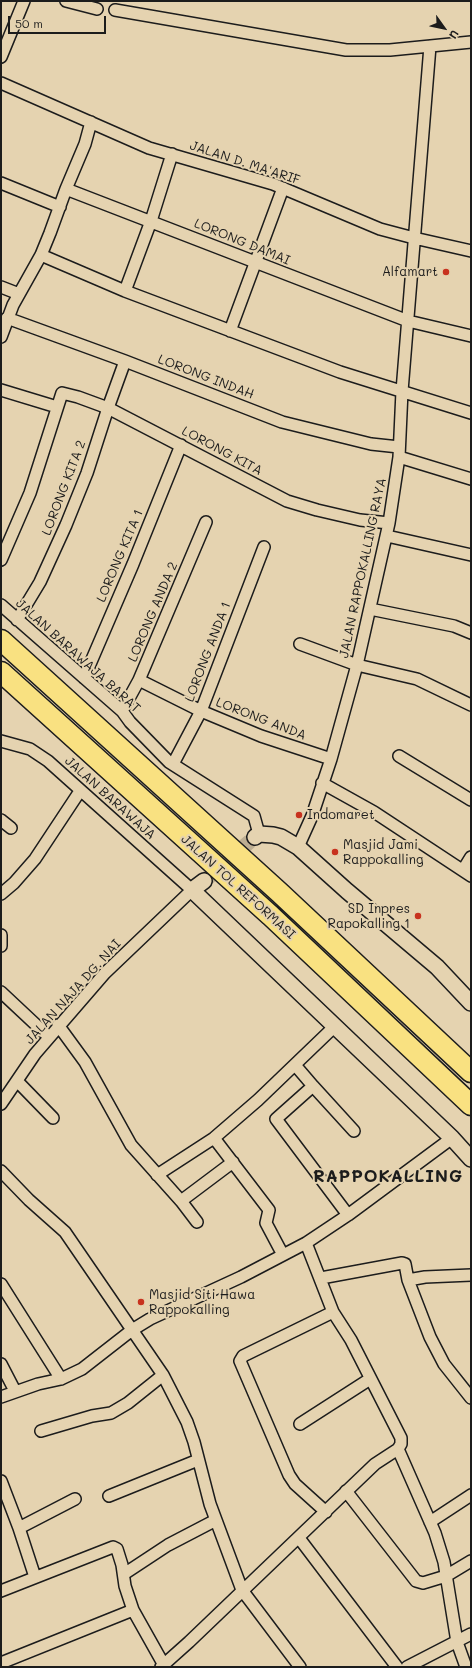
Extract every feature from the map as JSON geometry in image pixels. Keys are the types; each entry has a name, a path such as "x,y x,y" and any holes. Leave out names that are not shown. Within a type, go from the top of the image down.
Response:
{"highway":[{"name":"JALAN TOL REFORMASI","path":"1,640 280,893 471,1072"},
{"name":"JALAN TOL REFORMASI","path":"1,672 270,916 471,1106"}],"street":[{"path":"1,56 24,1"},
{"path":"66,1 96,9"},
{"path":"115,10 346,50 375,51 471,42"},
{"name":"JALAN RAPPOKALLING RAYA","path":"298,847 312,816 331,759 357,665 387,536 399,452 402,391 430,46"},
{"name":"JALAN D. MA'ARIF","path":"1,83 91,122 123,138 283,188 380,229 471,251"},
{"path":"1,337 7,318 18,294 41,255 85,144 91,122"},
{"path":"125,291 151,221 172,154"},
{"path":"1,183 60,207"},
{"path":"230,330 283,188"},
{"name":"LORONG DAMAI","path":"66,189 408,321 471,336"},
{"path":"41,255 125,291 340,372 471,413"},
{"path":"1,287 18,294"},
{"name":"LORONG INDAH","path":"7,318 125,361 282,422 399,452 471,479"},
{"name":"LORONG KITA 2","path":"17,620 40,582 66,526 87,473 125,361"},
{"path":"1,390 57,407 30,493 1,560"},
{"name":"LORONG KITA","path":"57,407 62,393 78,397 108,408 287,501 317,510 353,518 389,523"},
{"name":"LORONG KITA 1","path":"84,678 133,564 181,445"},
{"name":"LORONG ANDA 2","path":"122,711 139,680 206,522"},
{"path":"387,536 471,555"},
{"name":"LORONG ANDA 1","path":"173,764 201,711 264,547"},
{"name":"JALAN BARAWAJA BARAT","path":"1,605 122,711 130,722 173,764 254,816 257,836"},
{"path":"370,609 454,626 471,633"},
{"path":"300,644 357,665 417,679 471,705"},
{"name":"LORONG ANDA","path":"139,680 201,711 261,736 331,759"},
{"name":"JALAN BARAWAJA","path":"1,741 37,753 80,791 198,886"},
{"path":"399,756 471,800"},
{"path":"322,783 374,812 467,873 471,857"},
{"path":"1,894 14,883 35,859 80,791"},
{"path":"1,820 11,828"},
{"path":"257,836 281,837 298,847 363,905 437,967 471,1003"},
{"path":"198,886 335,1026 452,1138 471,1159"},
{"name":"JALAN NAJA DG. NAI","path":"1,1104 58,1025 105,972 198,886"},
{"path":"1,935 1,946"},
{"path":"1,992 49,1037"},
{"path":"58,1025 85,1062 126,1138 181,1201 197,1222"},
{"path":"157,1175 214,1138 258,1100 335,1026"},
{"path":"295,1064 354,1131"},
{"path":"17,1081 53,1118"},
{"path":"313,1086 276,1119 348,1215"},
{"path":"214,1138 269,1210 266,1223 283,1255"},
{"path":"1,1397 15,1391 62,1379 82,1369 132,1330 166,1310 306,1243 348,1215 452,1138"},
{"path":"181,1201 233,1162"},
{"path":"1,1171 28,1200 66,1232 163,1375 187,1422 202,1478 242,1590 300,1667"},
{"path":"1,1591 113,1547 117,1549 132,1610 163,1666 375,1464 398,1448 401,1438 351,1340 333,1312 321,1278 306,1243"},
{"path":"321,1278 402,1263 405,1264 408,1280 430,1337 438,1353 471,1398"},
{"path":"408,1280 426,1277 471,1275"},
{"path":"1,1284 62,1379"},
{"path":"326,1512 295,1484 289,1475 240,1361 243,1356 333,1312"},
{"path":"1,1364 15,1391"},
{"path":"41,1431 92,1416 111,1413 128,1403 163,1375"},
{"path":"300,1424 370,1379"},
{"path":"398,1448 430,1522 444,1562 457,1642 466,1667"},
{"path":"109,1496 198,1460"},
{"path":"1,1481 19,1528 35,1577"},
{"path":"346,1491 416,1581 423,1583 446,1576 471,1561"},
{"path":"430,1522 471,1495"},
{"path":"19,1528 75,1499"},
{"path":"124,1574 168,1545 216,1520"},
{"path":"299,1538 397,1667"},
{"path":"1,1663 132,1610"},
{"path":"408,1667 471,1634"}],"tunnel":[{"path":"204,881 255,837"}],"place":[{"name":"Alfamart","path":"446,272"},
{"name":"Indomaret","path":"299,815"},
{"name":"Masjid Jami Rappokalling","path":"335,852"},
{"name":"SD Inpres Rapokalling 1","path":"418,916"},
{"name":"Masjid Siti Hawa Rappokalling","path":"141,1302"}],"district":[{"name":"RAPPOKALLING","path":"388,1177"}]}
